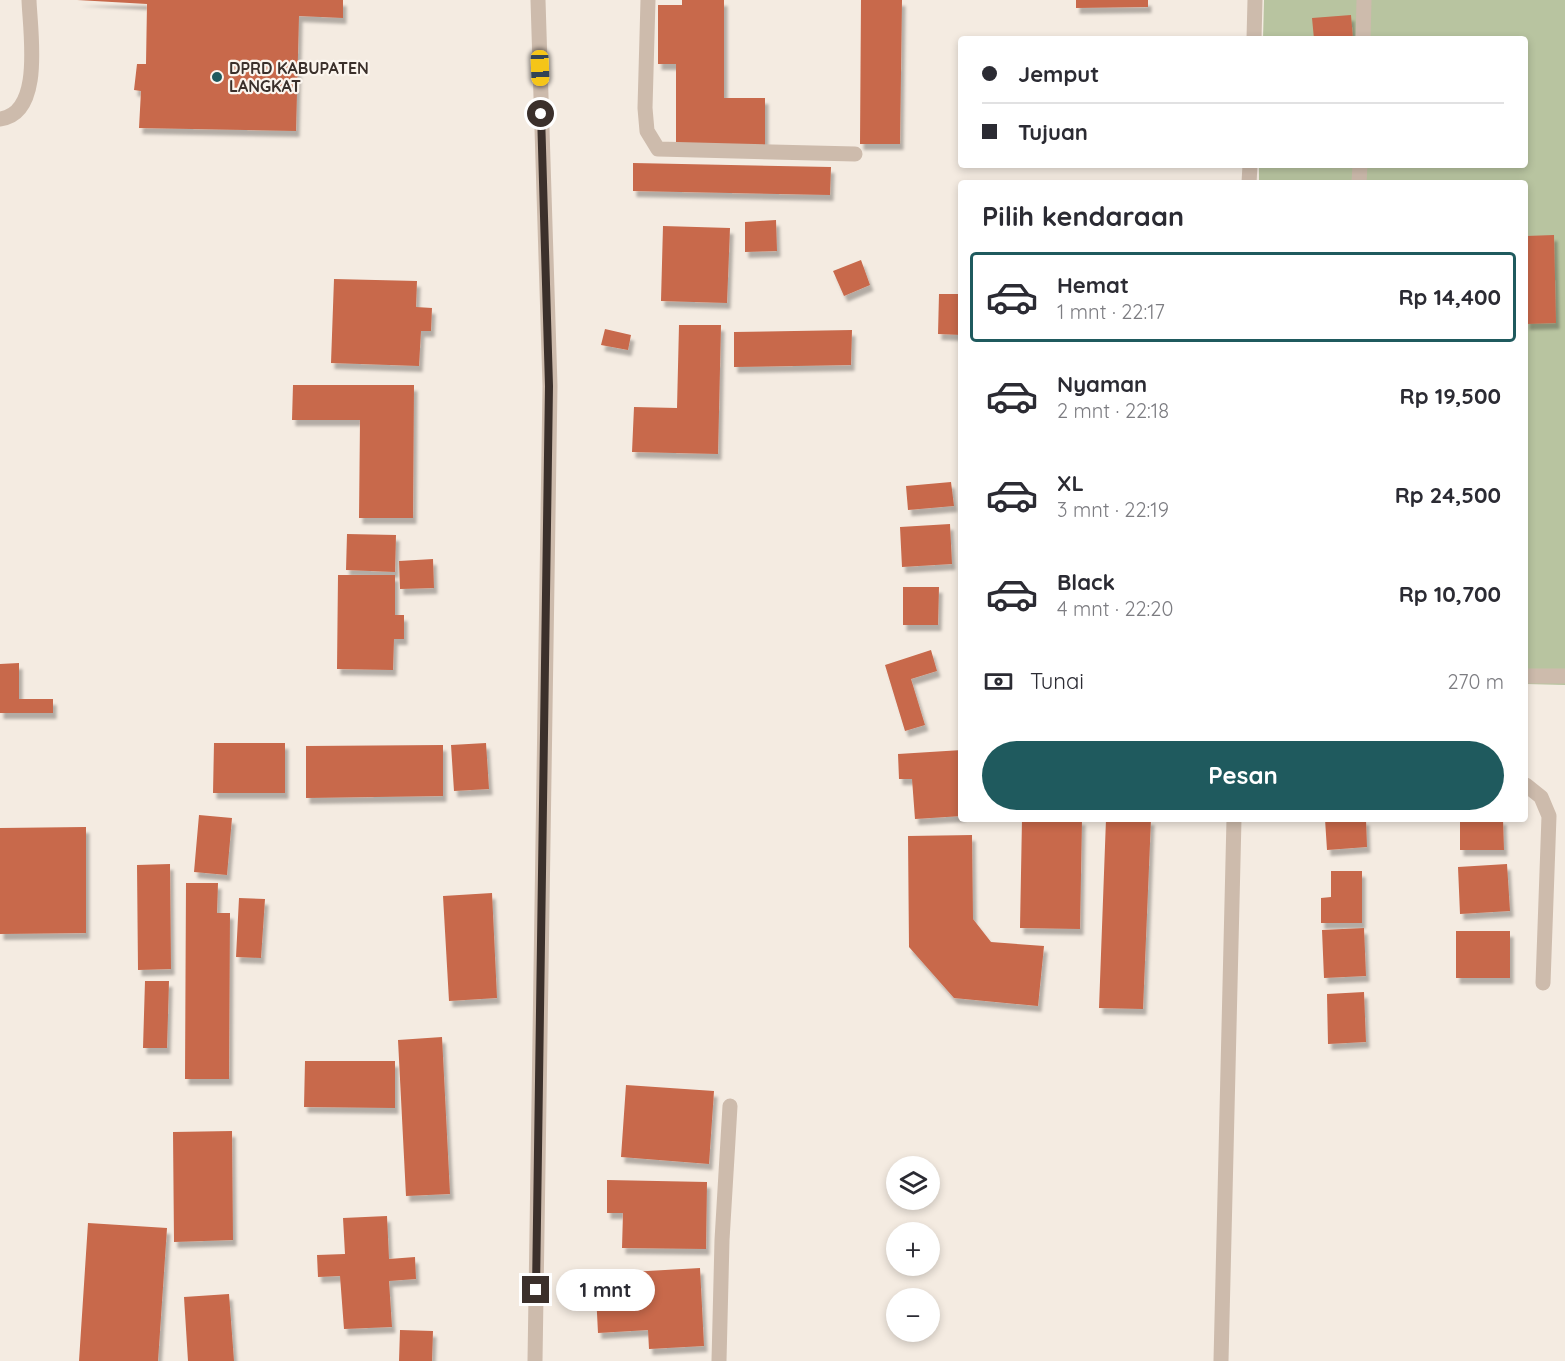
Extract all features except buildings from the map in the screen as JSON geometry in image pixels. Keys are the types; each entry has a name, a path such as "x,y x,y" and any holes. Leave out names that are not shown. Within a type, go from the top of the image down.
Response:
{"street":[{"path":"0,119 10,118 22,106 33,74 28,0"},
{"path":"535,1361 549,386 538,0"},
{"path":"648,0 645,108 648,131 658,149 855,154"},
{"path":"1254,36 1255,0"},
{"path":"1363,36 1364,0"},
{"path":"1528,676 1565,676"},
{"path":"1528,787 1541,798 1549,816 1543,983"},
{"path":"1221,1361 1234,822"},
{"path":"719,1361 722,1240 730,1106"}],"green space":[{"path":"1264,0 1565,0 1565,685 1528,684 1528,180 1259,180 1259,168 1528,168 1528,36 1263,36"}],"place":[{"name":"DPRD KABUPATEN LANGKAT","path":"217,77"}],"route":[{"path":"536,1290 549,386 541,114"}]}
